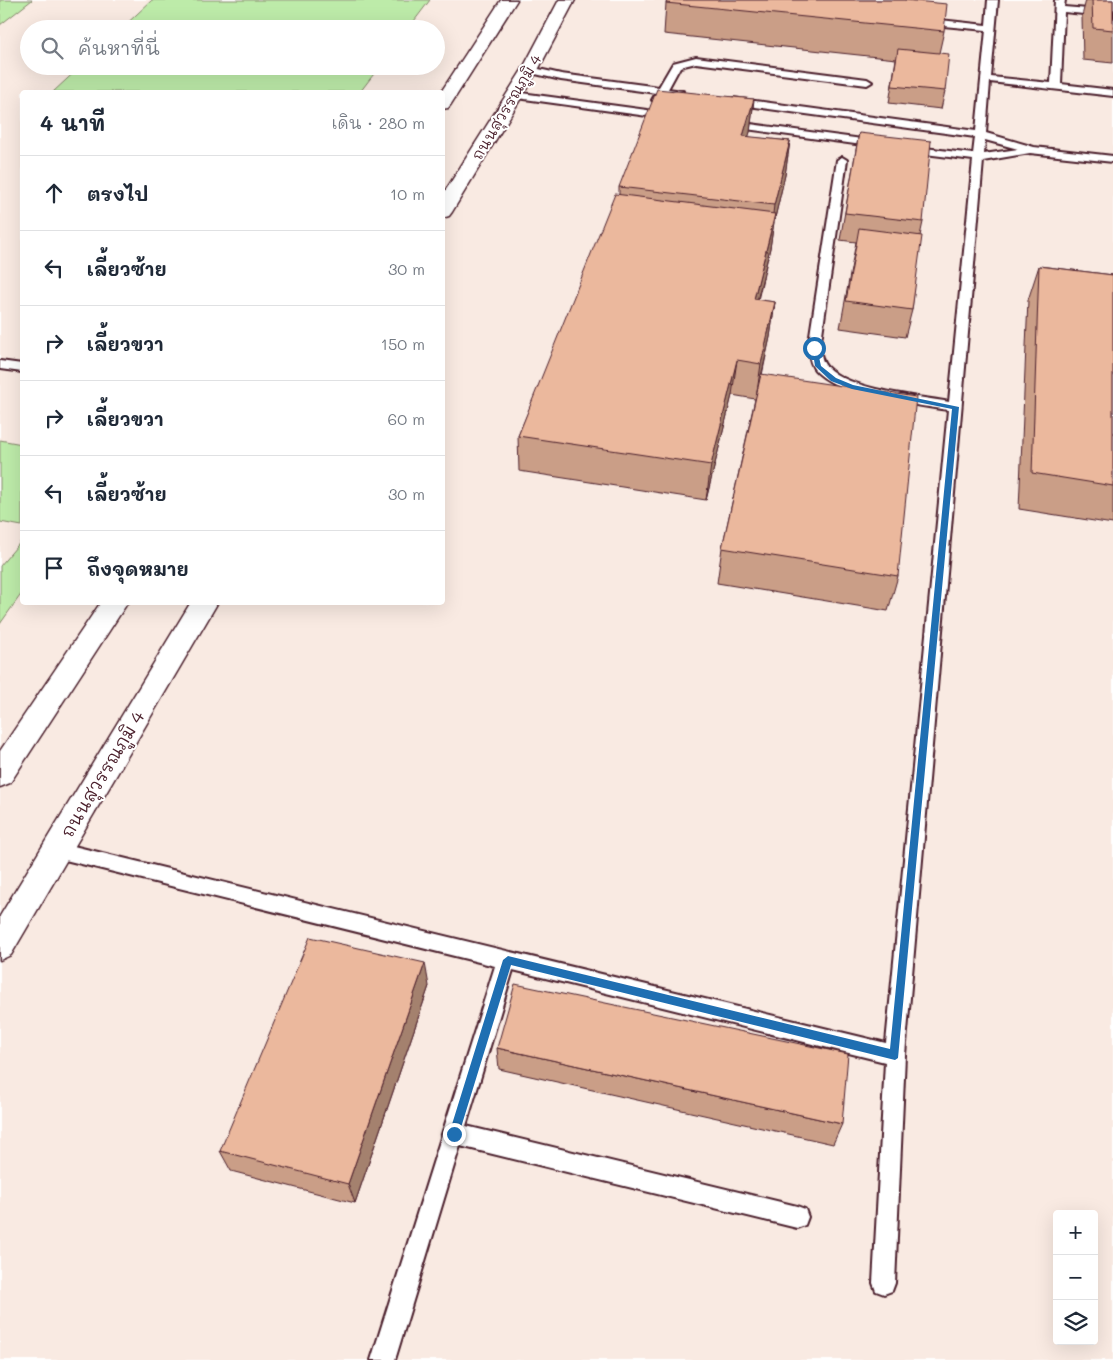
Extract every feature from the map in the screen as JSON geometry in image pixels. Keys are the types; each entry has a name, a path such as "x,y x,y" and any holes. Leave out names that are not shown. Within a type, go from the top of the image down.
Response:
{"street":[{"path":"445,99 509,0"},
{"name":"ถนนสุวรรณภูมิ 4","path":"445,207 530,70 568,0"},
{"path":"0,775 112,605"},
{"name":"ถนนสุวรรณภูมิ 4","path":"0,945 203,605"}],"lane":[{"path":"884,1283 895,1055 993,0"},
{"path":"1056,87 1060,4 1113,14"},
{"path":"909,20 929,18 991,28"},
{"path":"650,113 676,65 696,60 867,82"},
{"path":"530,70 561,77 691,95"},
{"path":"986,79 1113,93"},
{"path":"514,95 678,117"},
{"path":"720,99 981,135 1033,150 1113,159"},
{"path":"715,122 979,158 1033,150"},
{"path":"842,160 814,348 818,366 834,380 852,387 955,407"},
{"path":"0,365 20,368"},
{"path":"57,850 895,1055"},
{"path":"383,1360 508,960"},
{"path":"454,1134 797,1218"}],"shaded area":[{"path":"0,0 1113,0 1113,1360 0,1360"}],"green space":[{"path":"0,0 32,0 0,25"},
{"path":"152,0 430,0 415,20 131,20"},
{"path":"71,75 373,75 362,90 55,90"},
{"path":"0,440 20,444 20,526 0,522"},
{"path":"20,542 20,596 0,624 0,566"}],"building":[{"path":"668,0 904,0 947,4 944,31 666,3"},
{"path":"1092,0 1113,0 1113,30 1093,28"},
{"path":"898,49 949,54 945,91 892,86"},
{"path":"657,89 754,99 743,136 790,141 774,205 619,187"},
{"path":"859,133 931,141 923,222 845,213"},
{"path":"615,194 775,214 754,299 775,302 761,364 737,360 711,465 518,436"},
{"path":"859,228 922,236 912,310 846,301"},
{"path":"1039,266 1113,275 1113,486 1032,473"},
{"path":"761,374 916,397 898,576 722,548"},
{"path":"310,937 425,963 348,1184 220,1151"},
{"path":"515,984 848,1054 842,1124 497,1048"}],"route":[{"path":"454,1134 508,960 895,1055 955,407 852,387 834,380 818,366 814,348"}]}
